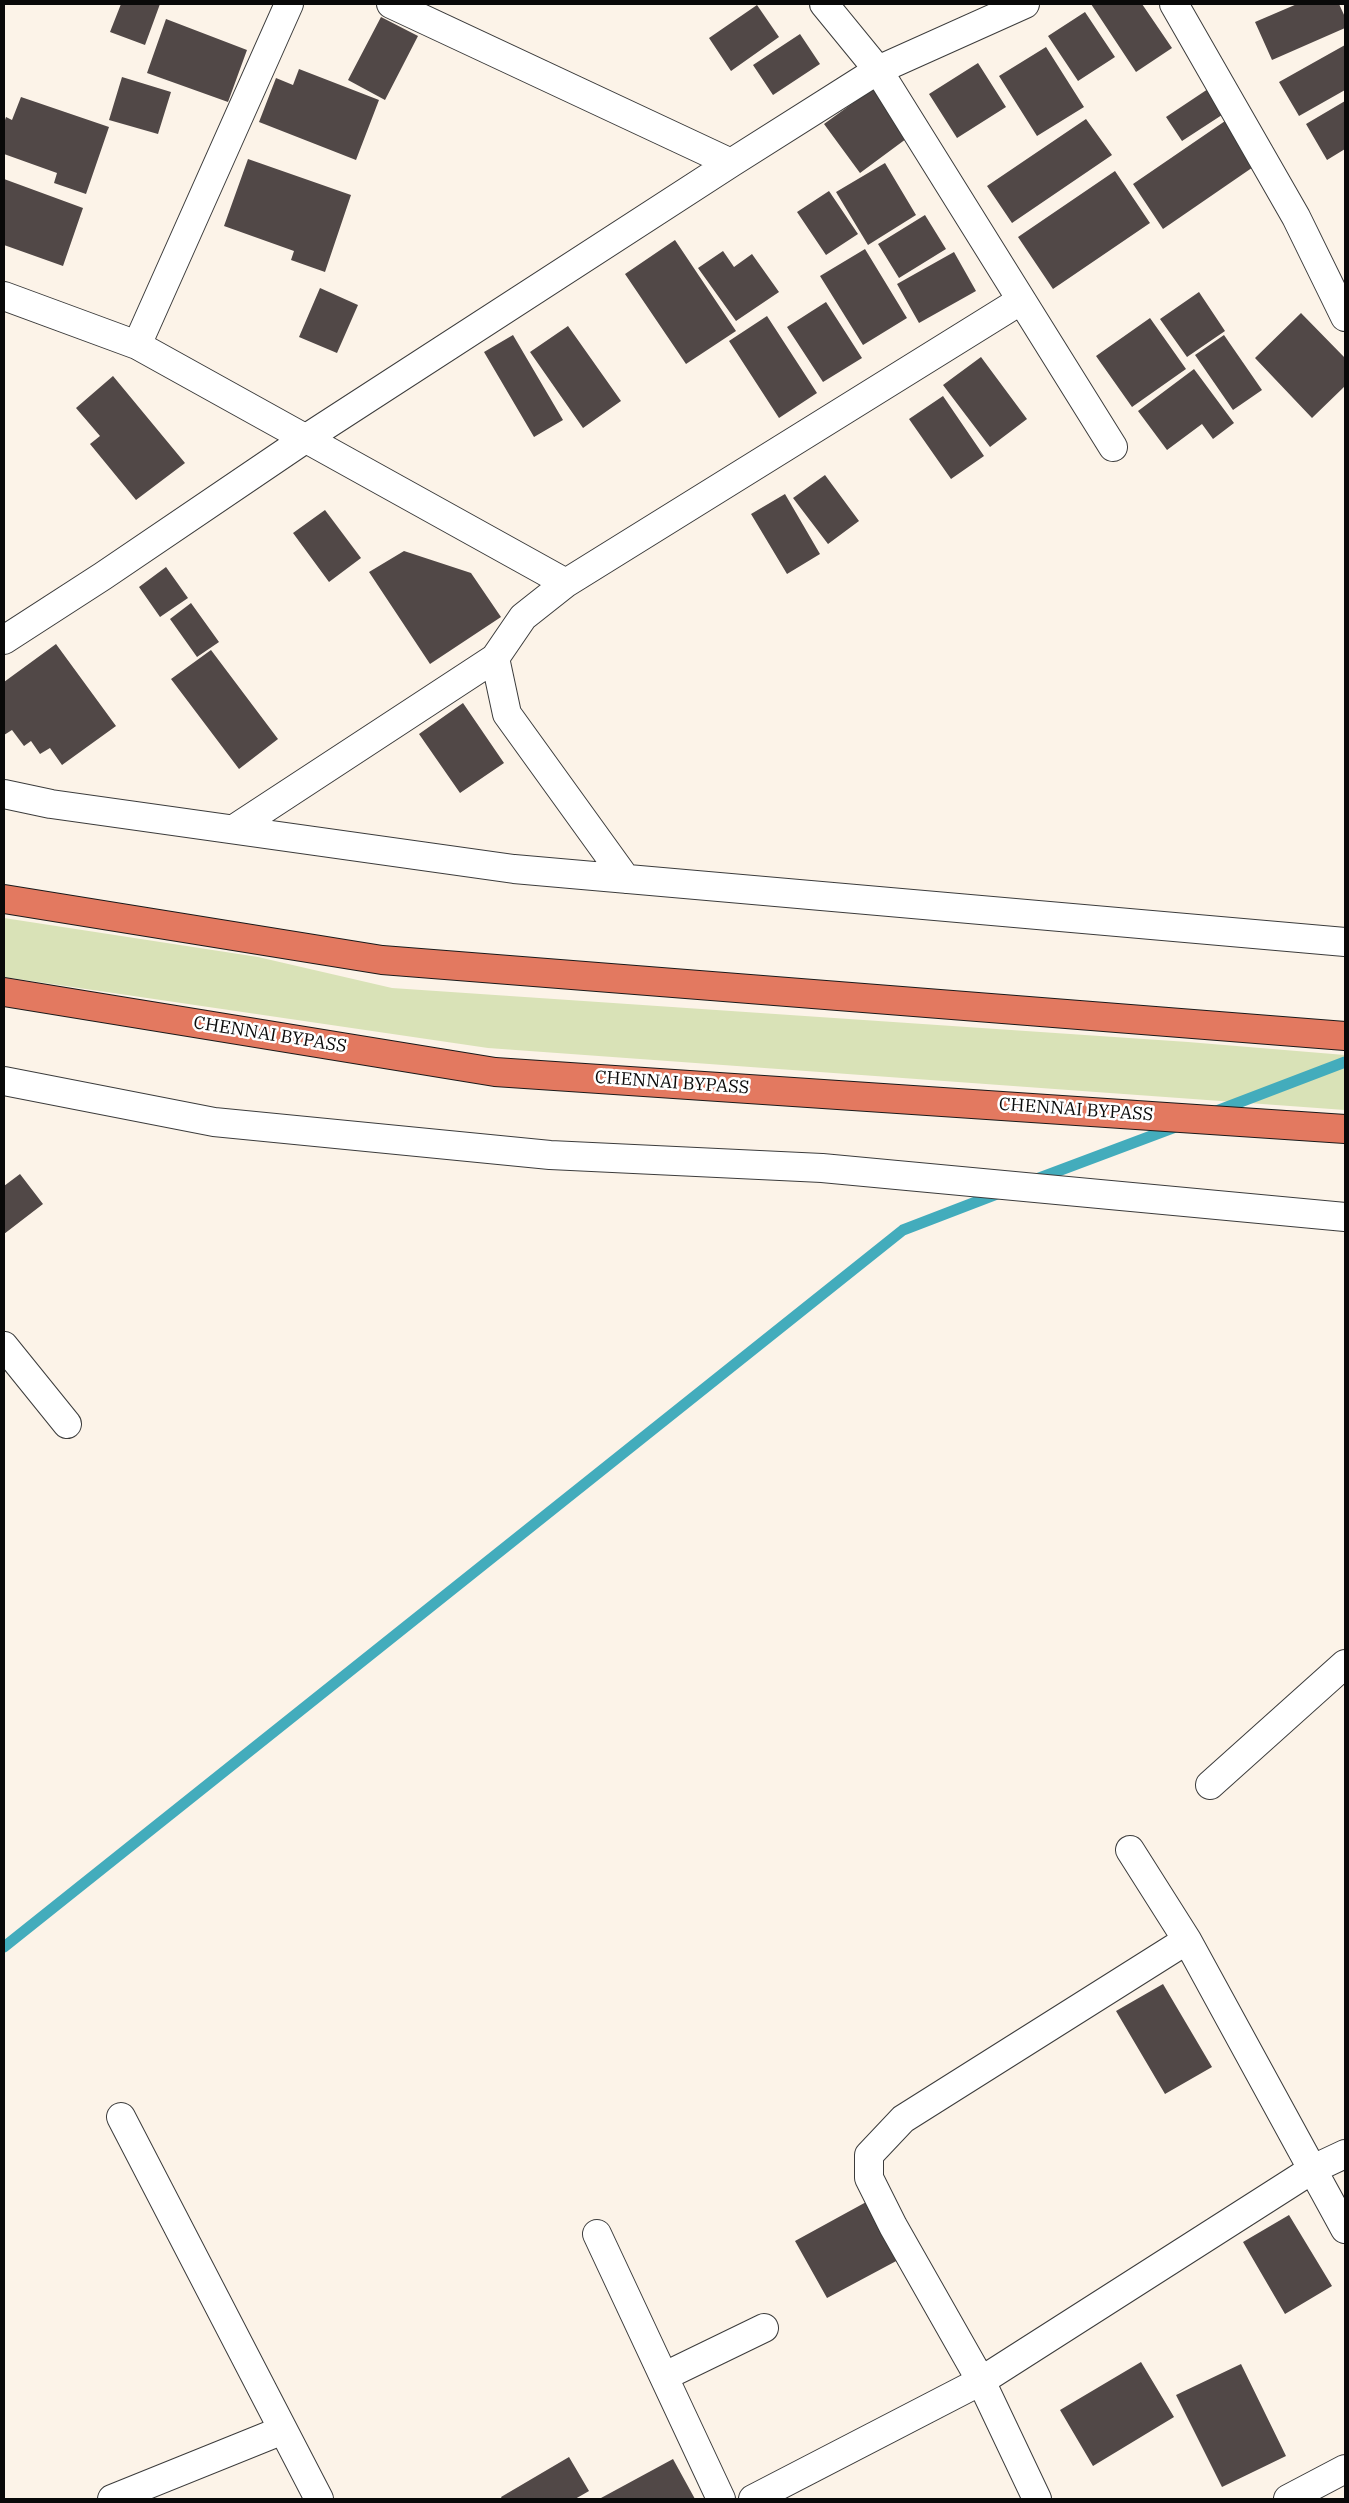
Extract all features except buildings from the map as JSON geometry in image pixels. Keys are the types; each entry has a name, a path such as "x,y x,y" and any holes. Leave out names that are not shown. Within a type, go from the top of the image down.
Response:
{"highway":[{"path":"4,898 382,960 1345,1036"},
{"name":"CHENNAI BYPASS","path":"4,992 495,1072 1345,1128"}],"street":[{"path":"137,345 290,4"},
{"path":"391,4 731,163"},
{"path":"824,4 878,70 1113,446"},
{"path":"4,640 103,576 306,439 731,163 878,70 1025,4"},
{"path":"1174,4 1296,217 1345,317"},
{"path":"4,296 137,345 566,583"},
{"path":"234,829 495,658 523,616 566,583 1020,300"},
{"path":"495,658 507,714 626,879"},
{"path":"4,794 51,804 514,869 1345,942"},
{"path":"4,1081 214,1122 550,1155 822,1168 1345,1217"},
{"path":"4,1346 67,1424"},
{"path":"1210,1785 1345,1664"},
{"path":"1130,1850 1187,1940 1345,2229"},
{"path":"1037,2499 981,2381 893,2226 869,2178 869,2155 903,2119 1187,1940"},
{"path":"121,2117 319,2499"},
{"path":"753,2499 981,2381 1313,2169 1345,2154"},
{"path":"597,2234 665,2376 720,2499"},
{"path":"665,2376 764,2328"},
{"path":"112,2499 283,2430"},
{"path":"1288,2499 1345,2469"}],"green space":[{"path":"4,918 258,957 392,988 1188,1042 1345,1055 1345,1110 488,1048 4,977"}],"waterway":[{"path":"1214,1112 1345,1062"},
{"path":"1034,1180 1178,1126"},
{"path":"4,1947 903,1230 1002,1192"}]}
